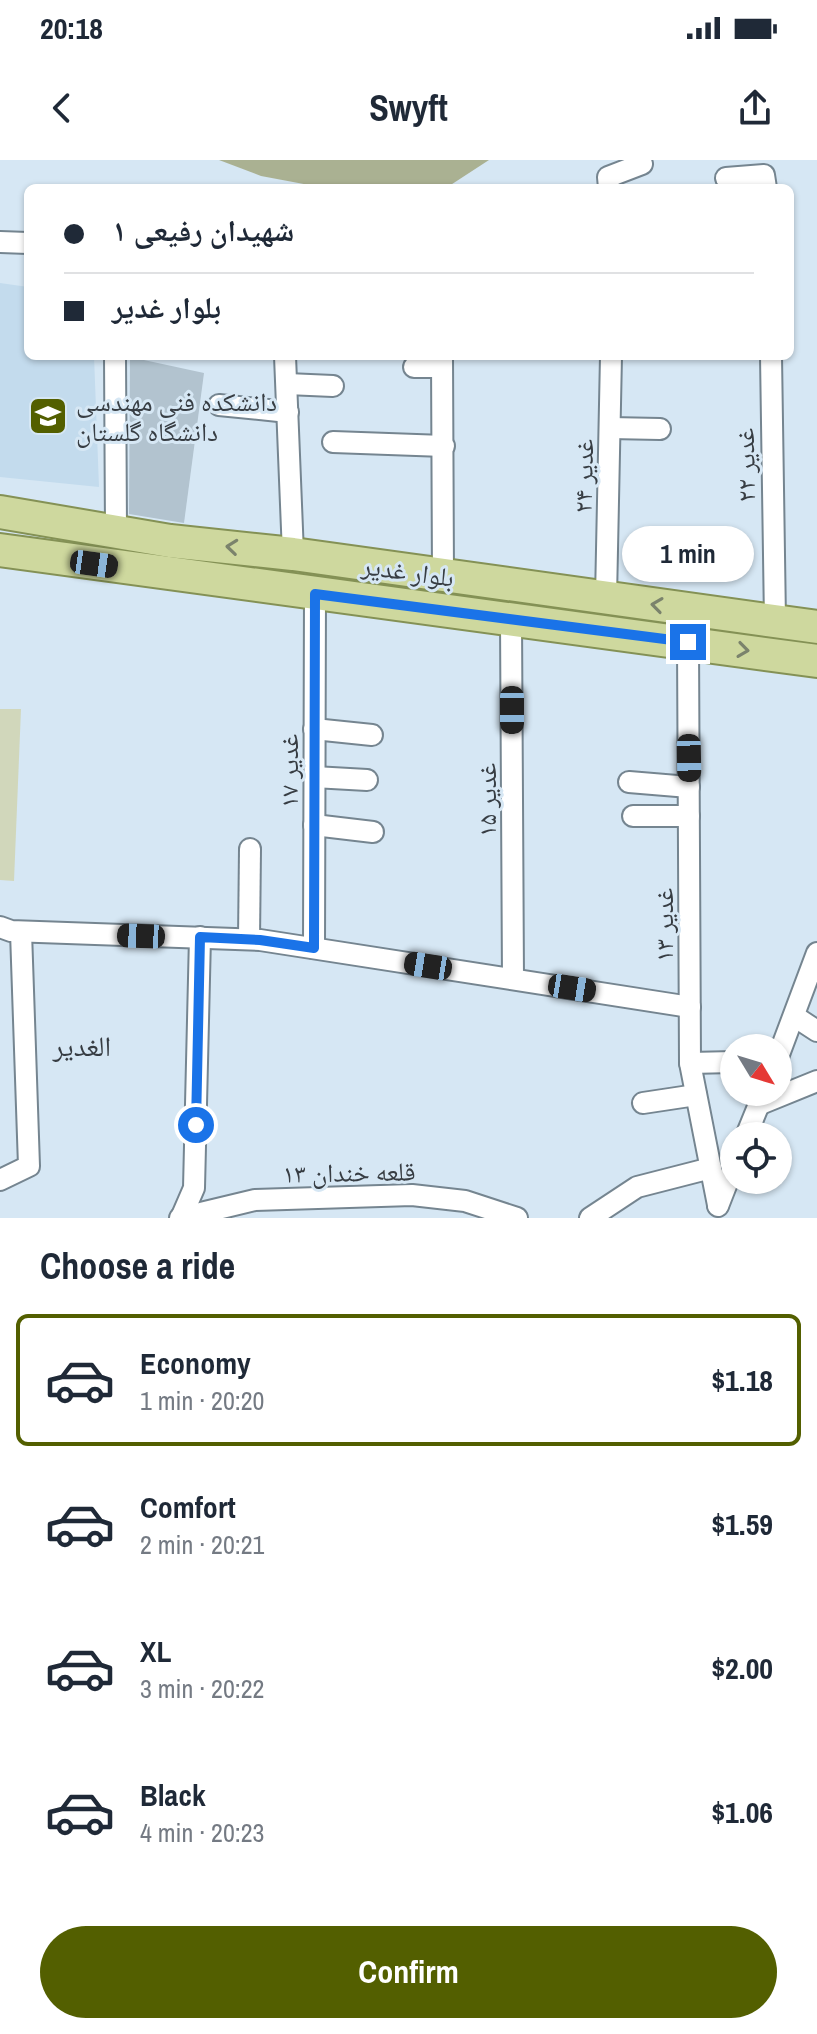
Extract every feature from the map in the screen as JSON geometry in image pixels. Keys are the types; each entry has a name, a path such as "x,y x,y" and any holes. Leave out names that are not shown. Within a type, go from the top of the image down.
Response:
{"main road":[{"name":"بلوار غدیر","path":"0,512 116,529 170,541 293,554 817,627"},
{"name":"بلوار غدیر","path":"0,550 817,661"}],"street":[{"path":"609,182 642,164"},
{"path":"726,178 764,175 765,184"},
{"path":"0,242 24,243"},
{"path":"115,360 116,529"},
{"path":"285,360 293,554"},
{"name":"۲۴ غدیر","path":"606,598 611,360"},
{"name":"۲۲ غدیر","path":"771,360 775,621"},
{"path":"414,367 442,362 443,576"},
{"path":"287,384 333,386"},
{"path":"219,405 288,412"},
{"path":"610,428 660,429"},
{"path":"333,442 444,446"},
{"name":"۱۷ غدیر","path":"314,948 315,594"},
{"name":"۱۵ غدیر","path":"511,620 513,979"},
{"name":"۱۳ غدیر","path":"688,642 690,1063 711,1168 716,1212"},
{"path":"314,729 372,735"},
{"path":"314,777 367,780"},
{"path":"629,782 689,787"},
{"path":"633,816 689,816"},
{"path":"314,825 373,832"},
{"path":"249,939 250,849"},
{"path":"0,927 21,932 249,939 690,1007"},
{"path":"0,1180 29,1166 21,932"},
{"path":"180,1218 194,1188 200,937"},
{"path":"787,1034 817,953"},
{"path":"794,1016 817,1031"},
{"path":"690,1063 720,1062"},
{"path":"792,1089 817,1081"},
{"path":"643,1103 696,1095"},
{"path":"590,1218 637,1187 711,1168"},
{"name":"۱۳ قلعه خندان","path":"180,1218 255,1200 412,1195 465,1201 517,1218"}],"shaded area":[{"name":"دانشکده فنی مهندسی دانشگاه گلستان","path":"0,283 24,286 24,360 94,360 99,487 0,477"}],"green space":[{"path":"219,160 489,160 452,184 304,184 261,176"},
{"path":"0,709 21,709 14,881 0,880"}],"building":[{"path":"130,360 144,360 204,373 184,523 129,514"}],"place":[{"name":"دانشکده فنی مهندسی دانشگاه گلستان","path":"48,416"}],"district":[{"name":"الغدیر","path":"82,1046"}],"route":[{"path":"196,1125 200,937 260,940 314,948 315,594 688,642"}]}
